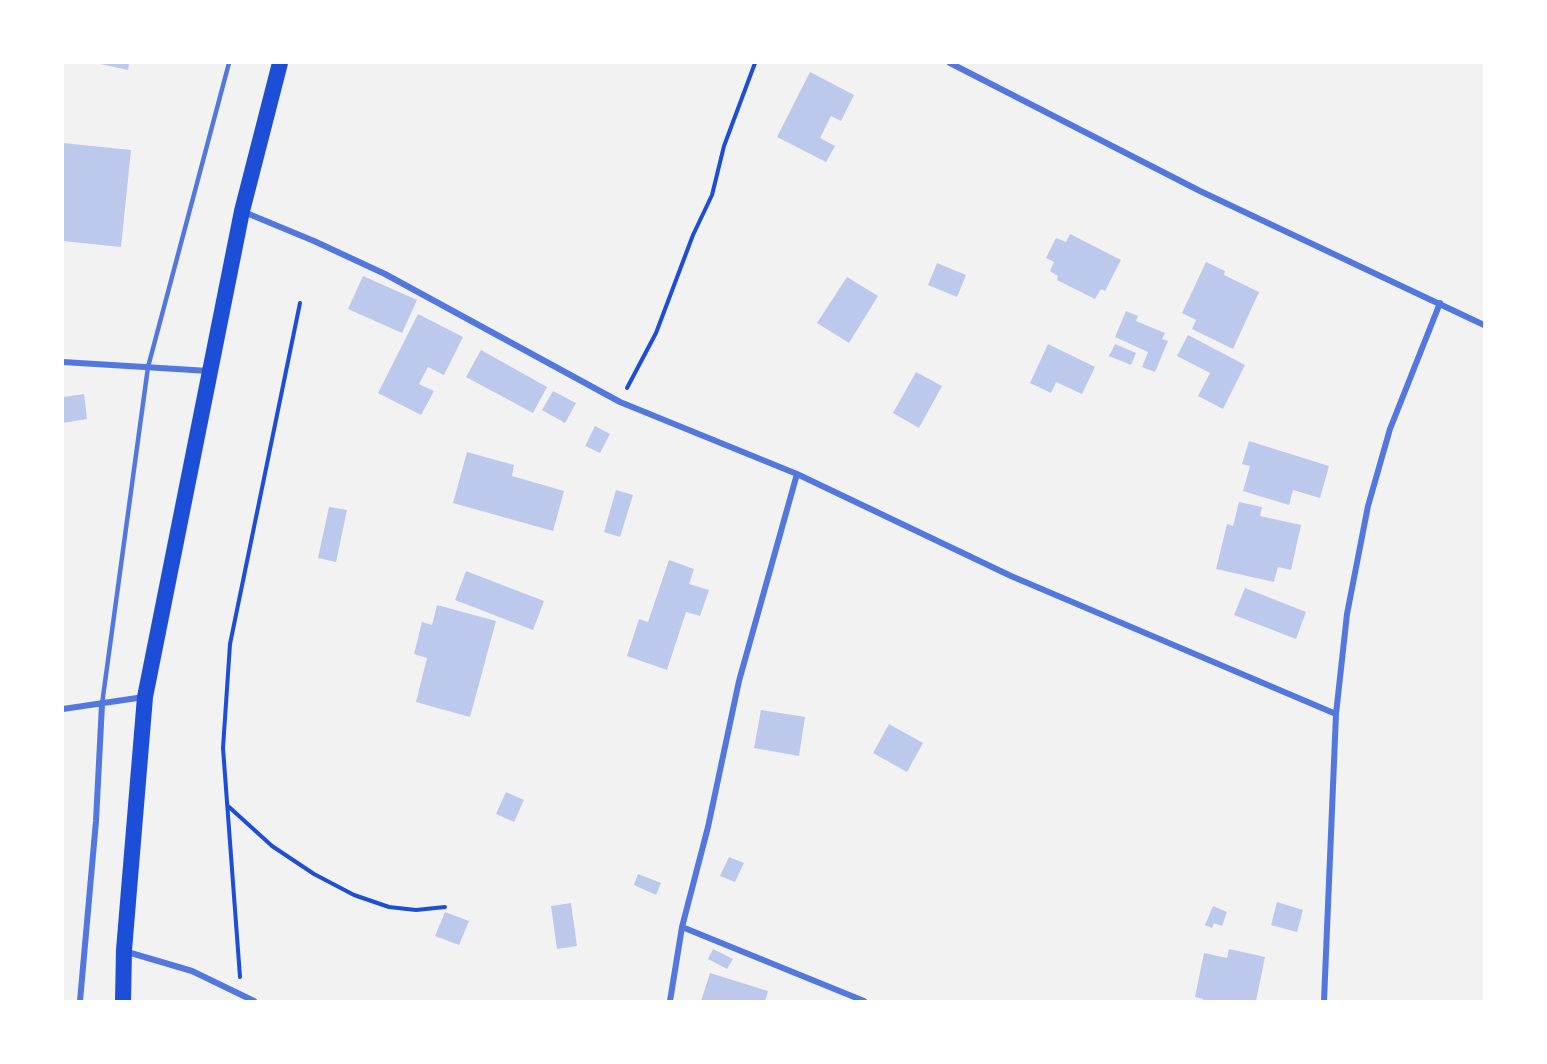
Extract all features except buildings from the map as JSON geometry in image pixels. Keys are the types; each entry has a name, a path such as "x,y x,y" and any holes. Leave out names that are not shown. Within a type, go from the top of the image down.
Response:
{"highway":[{"path":"123,1001 124,950 145,697 242,212 280,63"}],"street":[{"path":"950,63 1200,191 1484,325"},
{"path":"242,212 314,241 385,274 620,402 797,474 1011,576 1336,714"},
{"path":"1324,1001 1336,714 1347,614 1368,506 1390,429 1440,303"},
{"path":"63,363 210,371"},
{"path":"670,1001 682,927 708,826 739,681 797,474"},
{"path":"63,709 145,697"},
{"path":"80,1001 96,821 102,704"},
{"path":"682,927 864,1001"},
{"path":"124,950 192,971 254,1001"},
{"path":"241,993 241,1001"}],"lane":[{"path":"102,704 148,367 229,63"}],"path":[{"path":"620,402 656,333 693,235 712,195 724,146 755,63"},
{"path":"241,993 223,748 230,644 300,303"},
{"path":"227,806 272,846 314,874 354,895 388,907 416,910 445,907"}]}
